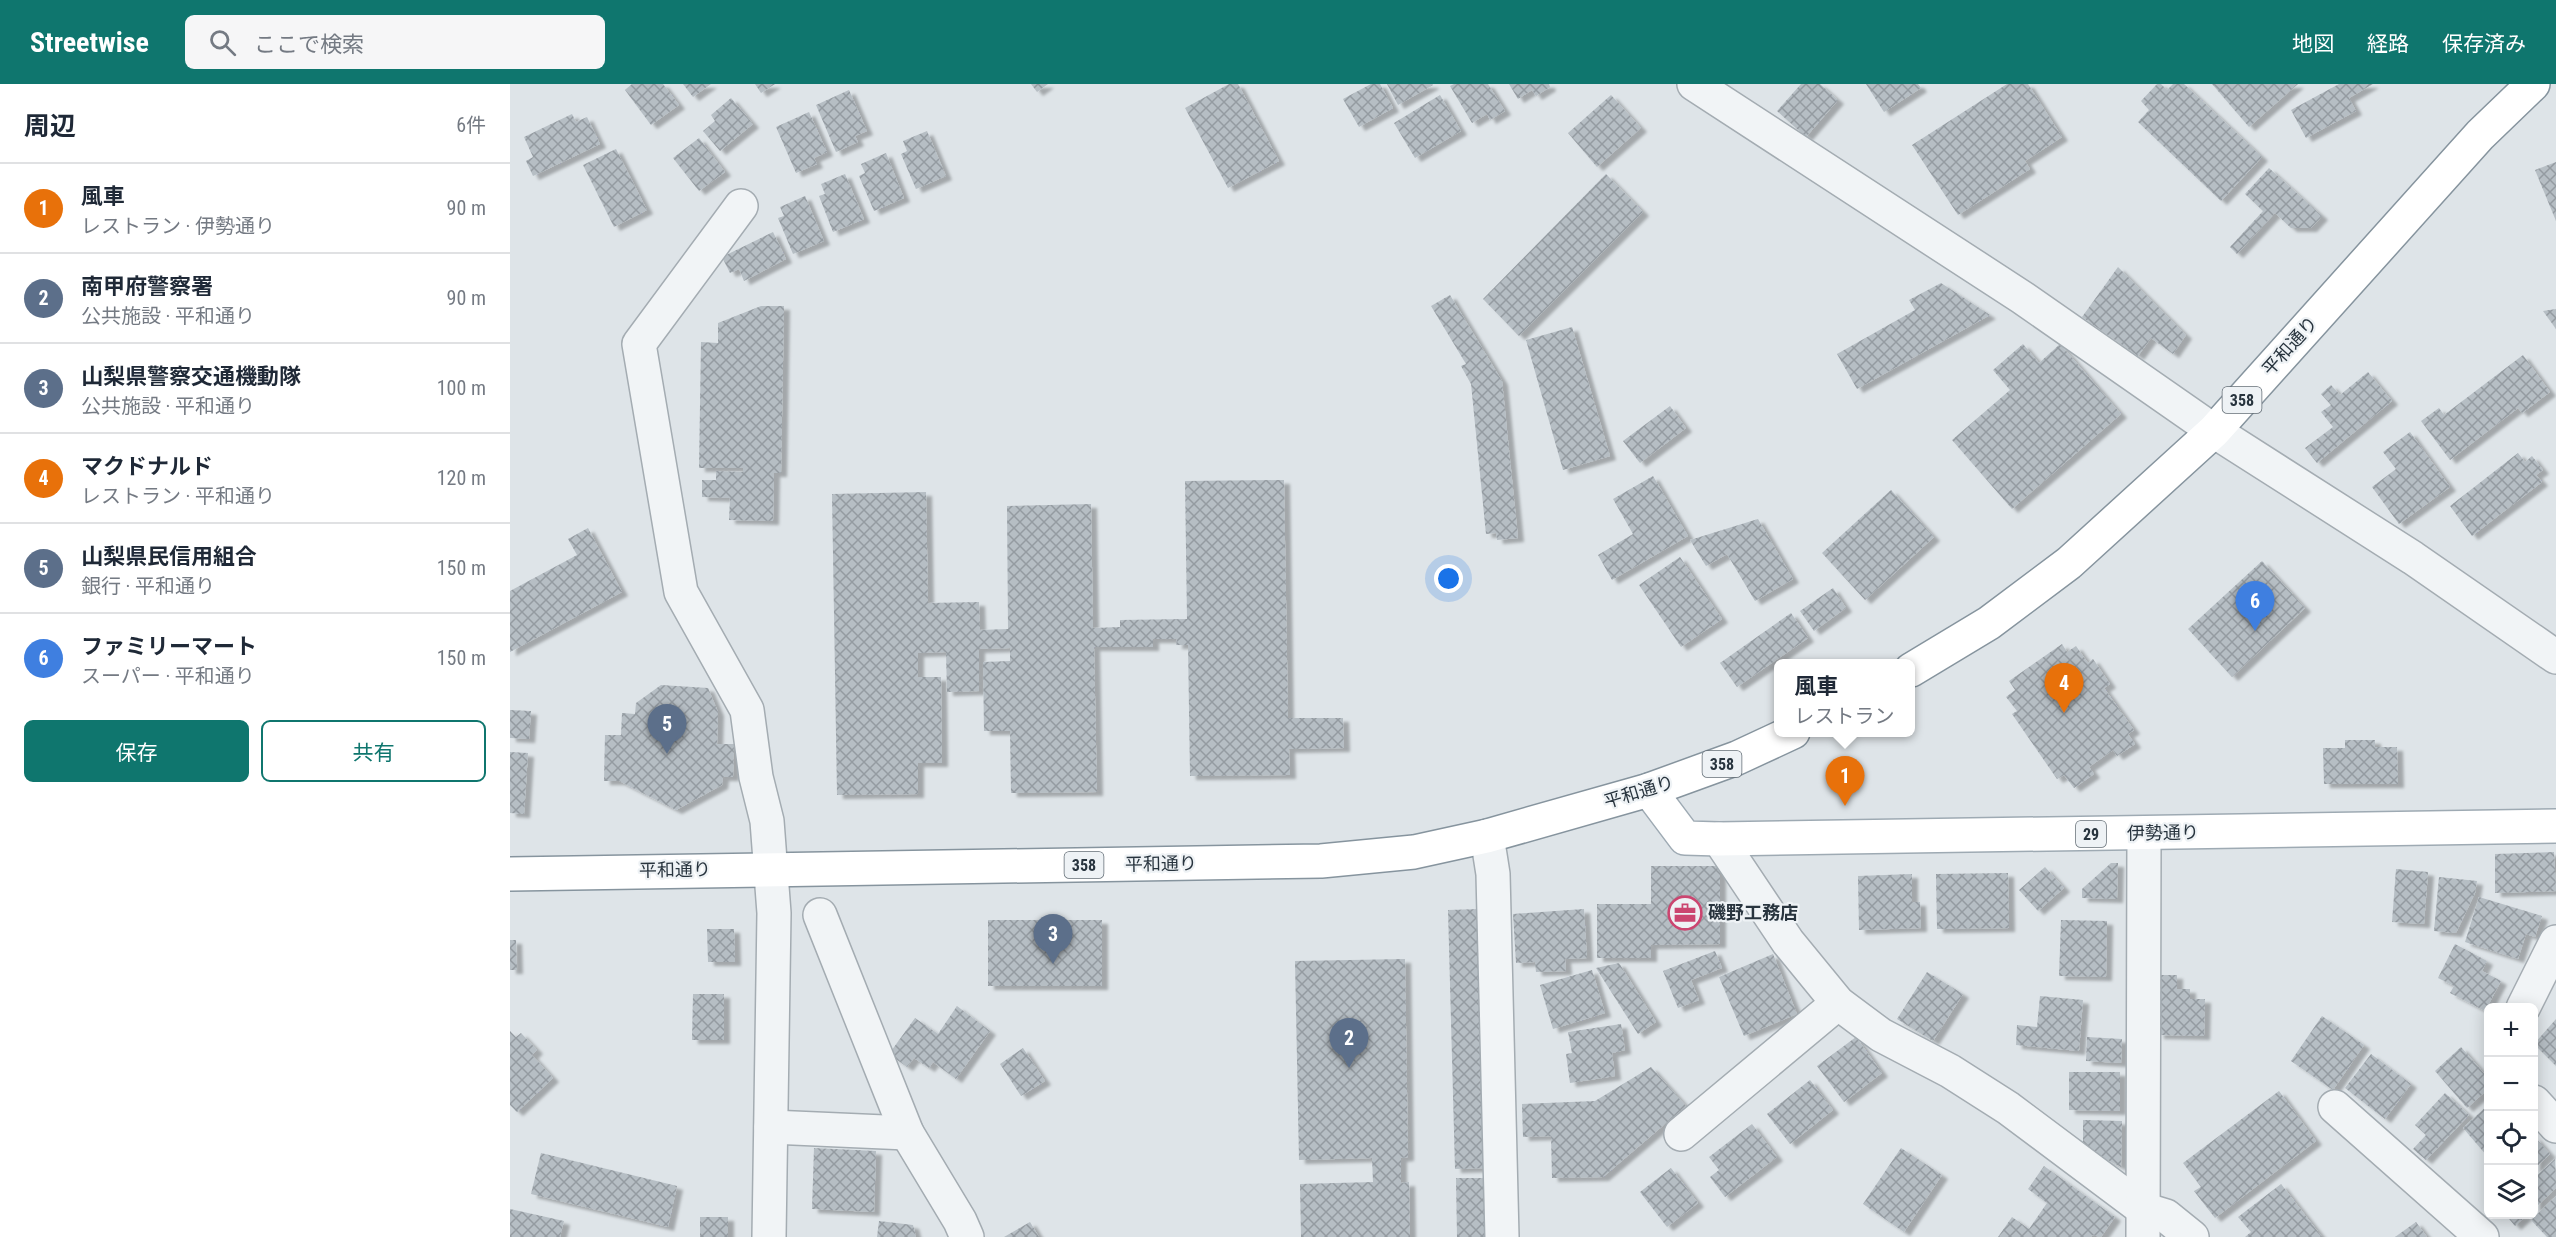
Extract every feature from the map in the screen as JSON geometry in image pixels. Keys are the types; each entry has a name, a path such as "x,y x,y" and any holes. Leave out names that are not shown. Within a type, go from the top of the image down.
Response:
{"main road":[{"name":"平和通り","path":"1915,668 1989,623 2069,563 2214,431 2480,135 2533,84"},
{"name":"平和通り","path":"510,874 771,868 824,870 1321,861 1414,852 1487,836 1649,790 1737,759 1783,737"},
{"name":"伊勢通り","path":"1649,790 1685,838 2144,834 2556,826"}],"street":[{"path":"1694,84 2023,298 2214,431 2414,558 2556,657"},
{"path":"741,206 639,344 681,592 747,710 756,777 767,821 774,913 769,1237"},
{"path":"2143,1223 2144,834"},
{"path":"1487,836 1493,874 1502,1237"},
{"path":"1719,839 1788,942 1838,1003 1881,1035 1950,1071 2008,1108 2143,1223"},
{"path":"820,915 907,1133 960,1221 967,1237"},
{"path":"2526,1003 2553,958"},
{"path":"1681,1134 1838,1003"},
{"path":"2538,1106 2556,1126"},
{"path":"2335,1107 2482,1237"},
{"path":"771,1127 907,1133"},
{"path":"2143,1223 2166,1216 2192,1237"}],"building":[{"path":"632,84 663,84 679,105 651,125 625,90"},
{"path":"683,84 711,84 693,97"},
{"path":"755,84 775,84 761,93"},
{"path":"1031,84 1048,84 1037,92"},
{"path":"1229,84 1238,84 1279,161 1228,188 1185,108"},
{"path":"1371,84 1380,84 1393,108 1359,127 1343,99"},
{"path":"1387,84 1432,84 1433,85 1398,105"},
{"path":"1488,84 1505,111 1490,120 1487,114 1472,123 1450,86"},
{"path":"1509,84 1549,84 1550,87 1536,96 1532,90 1518,99"},
{"path":"1801,84 1820,84 1838,100 1806,137 1777,111"},
{"path":"1866,84 1918,84 1921,88 1884,112"},
{"path":"2007,84 2028,84 2062,137 2025,161 2030,169 1958,215 1912,145"},
{"path":"2157,84 2161,84 2167,90 2173,84 2184,84 2262,157 2221,201 2138,122 2149,110 2141,101"},
{"path":"2212,84 2298,84 2249,127"},
{"path":"2339,84 2373,84 2349,98 2356,111 2306,138 2291,110"},
{"path":"849,90 867,131 855,136 858,142 836,152 816,105"},
{"path":"1440,95 1461,131 1415,158 1394,123"},
{"path":"1611,95 1641,128 1597,167 1568,133"},
{"path":"731,98 753,124 720,151 703,131 715,121 711,115"},
{"path":"809,112 827,152 814,158 817,164 796,173 776,127"},
{"path":"572,114 576,122 587,117 600,144 533,176 526,161 533,157 524,137"},
{"path":"927,131 946,176 916,189 901,154 907,151 903,141"},
{"path":"699,138 725,172 699,191 673,158"},
{"path":"616,149 647,210 614,227 583,165"},
{"path":"886,153 904,198 874,211 859,176 865,173 861,164"},
{"path":"2556,162 2556,221 2535,170"},
{"path":"2269,168 2322,216 2311,228 2291,228 2275,213 2237,254 2230,247 2263,211 2245,194"},
{"path":"845,174 864,219 833,232 819,196 825,194 821,184"},
{"path":"1606,174 1643,212 1519,336 1483,299"},
{"path":"805,196 824,241 793,254 778,218 784,216 780,207"},
{"path":"773,232 786,259 744,281 739,269 730,273 722,257"},
{"path":"2118,267 2186,335 2173,354 2151,338 2138,356 2082,317"},
{"path":"1941,283 1990,315 1857,389 1837,354 1915,310 1909,300"},
{"path":"1450,295 1502,381 1518,538 1497,540 1496,533 1486,534 1471,384 1461,366 1466,364 1431,306"},
{"path":"761,306 784,306 781,473 774,473 773,521 729,520 730,498 702,497 702,480 716,480 716,471 743,472 743,468 699,468 701,342 718,343 718,323"},
{"path":"2556,309 2556,329 2543,311"},
{"path":"1572,327 1610,456 1563,470 1526,340"},
{"path":"2023,344 2039,363 2060,344 2121,414 2012,509 1952,440 2010,390 1993,370"},
{"path":"2523,355 2550,392 2522,413 2518,408 2450,460 2421,421 2439,408 2444,415"},
{"path":"2368,372 2392,401 2317,463 2305,448 2333,427 2321,412 2331,405 2321,394 2331,385 2340,395"},
{"path":"1670,406 1686,428 1640,463 1623,441"},
{"path":"2410,432 2450,487 2399,524 2372,487 2396,469 2383,452"},
{"path":"2518,453 2525,462 2532,456 2543,470 2536,475 2542,482 2472,536 2450,506"},
{"path":"1653,476 1688,536 1612,580 1598,555 1633,534 1613,499"},
{"path":"1284,480 1288,718 1343,718 1344,748 1289,749 1290,775 1190,776 1188,645 1176,645 1177,639 1153,639 1153,647 1094,647 1097,792 1011,793 1010,731 984,731 983,662 1010,661 1010,648 979,649 979,691 947,692 946,652 918,653 918,677 941,677 942,763 918,763 918,794 837,795 832,494 926,492 928,603 979,602 980,630 1008,629 1007,506 1091,504 1093,628 1120,627 1120,620 1187,619 1185,481"},
{"path":"1891,490 1934,537 1865,600 1822,553"},
{"path":"1758,519 1793,579 1755,601 1727,554 1706,566 1690,540"},
{"path":"588,528 622,592 510,652 510,591 577,555 568,539"},
{"path":"1680,557 1722,619 1681,647 1639,585"},
{"path":"2262,561 2305,608 2232,677 2188,629"},
{"path":"1833,588 1846,608 1814,631 1800,611"},
{"path":"1791,613 1808,638 1778,659 1774,659 1774,661 1737,687 1720,663"},
{"path":"2062,644 2067,652 2076,646 2088,663 2093,659 2110,684 2104,688 2134,730 2128,734 2135,744 2117,756 2113,750 2089,767 2094,774 2074,788 2064,775 2057,779 2012,714 2017,711 2006,697 2015,690 2009,681"},
{"path":"661,685 708,688 718,712 717,744 734,744 733,777 723,777 722,785 676,810 619,781 604,781 605,735 621,735 622,713 635,714 636,703"},
{"path":"510,710 531,711 529,739 510,738"},
{"path":"2345,740 2375,740 2375,747 2397,747 2398,784 2324,784 2323,748 2345,748"},
{"path":"510,752 528,753 524,814 510,813"},
{"path":"2554,852 2556,891 2495,893 2495,854"},
{"path":"2111,863 2118,863 2117,899 2082,898 2082,889"},
{"path":"1651,866 1720,866 1720,944 1651,945 1651,958 1597,958 1597,904 1651,904"},
{"path":"2045,867 2064,888 2038,911 2019,890"},
{"path":"2396,869 2428,872 2424,924 2392,922"},
{"path":"2008,873 2009,928 1937,929 1936,874"},
{"path":"1912,874 1912,902 1920,902 1921,928 1859,930 1858,876"},
{"path":"2439,877 2477,881 2475,893 2456,933 2434,931"},
{"path":"2479,897 2542,916 2535,937 2526,934 2518,959 2465,942"},
{"path":"1479,909 1485,1168 1455,1169 1448,910"},
{"path":"1584,909 1587,958 1565,959 1566,971 1536,972 1535,962 1516,963 1513,914"},
{"path":"988,920 1102,920 1102,986 988,986"},
{"path":"2061,920 2107,921 2106,977 2059,976"},
{"path":"707,929 734,929 735,962 708,962"},
{"path":"510,940 516,940 517,970 510,970"},
{"path":"2455,944 2487,961 2482,971 2501,981 2489,1003 2484,1003 2484,1010 2450,993 2454,986 2438,978"},
{"path":"1715,951 1722,968 1691,980 1699,1000 1678,1008 1663,971"},
{"path":"1773,954 1797,1014 1744,1036 1719,977"},
{"path":"1405,959 1408,1157 1401,1158 1401,1183 1409,1182 1410,1237 1301,1237 1300,1184 1373,1182 1372,1158 1299,1160 1295,961"},
{"path":"1619,963 1656,1022 1638,1034 1596,968"},
{"path":"1592,970 1605,1013 1553,1029 1540,985"},
{"path":"1927,972 1963,994 1933,1041 1897,1019"},
{"path":"2159,975 2177,975 2177,989 2190,989 2190,999 2205,999 2204,1036 2158,1035"},
{"path":"693,994 724,994 724,1040 692,1040"},
{"path":"2040,996 2083,1000 2079,1051 2016,1045 2017,1025 2037,1027"},
{"path":"957,1006 990,1031 956,1079 933,1062 929,1068 914,1058 907,1067 889,1054 915,1018 938,1034"},
{"path":"2322,1016 2364,1045 2333,1090 2291,1061"},
{"path":"2556,1019 2556,1066 2538,1048 2538,1039"},
{"path":"1621,1024 1625,1050 1612,1053 1615,1076 1570,1083 1566,1054 1572,1053 1568,1032"},
{"path":"510,1031 516,1037 521,1033 537,1050 532,1055 553,1078 517,1112 510,1105"},
{"path":"1856,1037 1882,1073 1844,1102 1817,1066"},
{"path":"2087,1037 2122,1039 2121,1063 2086,1061"},
{"path":"2461,1047 2484,1073 2484,1093 2467,1108 2435,1071"},
{"path":"1023,1048 1045,1081 1021,1096 1000,1064"},
{"path":"2371,1054 2411,1084 2385,1119 2345,1088"},
{"path":"1651,1067 1686,1106 1603,1177 1552,1178 1551,1136 1523,1137 1522,1104 1595,1101"},
{"path":"2069,1072 2120,1072 2120,1111 2069,1110"},
{"path":"1810,1080 1833,1110 1790,1144 1767,1114"},
{"path":"2279,1091 2316,1141 2215,1218 2194,1191 2201,1187 2183,1163"},
{"path":"2445,1093 2469,1115 2426,1160 2413,1149 2426,1135 2415,1125"},
{"path":"2484,1109 2484,1152 2463,1128"},
{"path":"2083,1120 2122,1121 2121,1167 2083,1147"},
{"path":"1752,1124 1777,1157 1725,1197 1710,1177 1719,1170 1709,1157"},
{"path":"2538,1140 2550,1154 2538,1165"},
{"path":"814,1148 876,1151 874,1212 812,1209"},
{"path":"1901,1148 1942,1175 1904,1232 1863,1204"},
{"path":"541,1153 677,1186 668,1227 531,1194"},
{"path":"2555,1159 2556,1188 2538,1205 2538,1174"},
{"path":"2044,1166 2115,1217 2101,1237 2092,1235 2091,1237 1998,1237 2012,1217 2029,1229 2047,1203 2028,1189"},
{"path":"1671,1168 1698,1203 1667,1227 1640,1192"},
{"path":"1456,1178 1484,1178 1485,1237 1457,1237"},
{"path":"2281,1184 2322,1237 2245,1237 2251,1232 2238,1217"},
{"path":"2556,1196 2556,1237 2547,1237 2531,1220 2538,1219 2538,1213"},
{"path":"510,1209 564,1221 560,1237 510,1237"},
{"path":"700,1217 728,1217 728,1237 700,1237"},
{"path":"2509,1219 2523,1219 2515,1226"},
{"path":"879,1221 913,1225 916,1237 877,1237"},
{"path":"1030,1222 1039,1237 1004,1237"},
{"path":"2416,1222 2427,1237 2395,1237"}],"place":[{"name":"ファミリーマート","path":"2255,631"},
{"name":"マクドナルド","path":"2064,713"},
{"name":"山梨県民信用組合","path":"667,754"},
{"name":"風車","path":"1845,806"},
{"name":"磯野工務店","path":"1685,913"},
{"name":"山梨県警察交通機動隊","path":"1053,964"},
{"name":"南甲府警察署","path":"1349,1068"}]}
